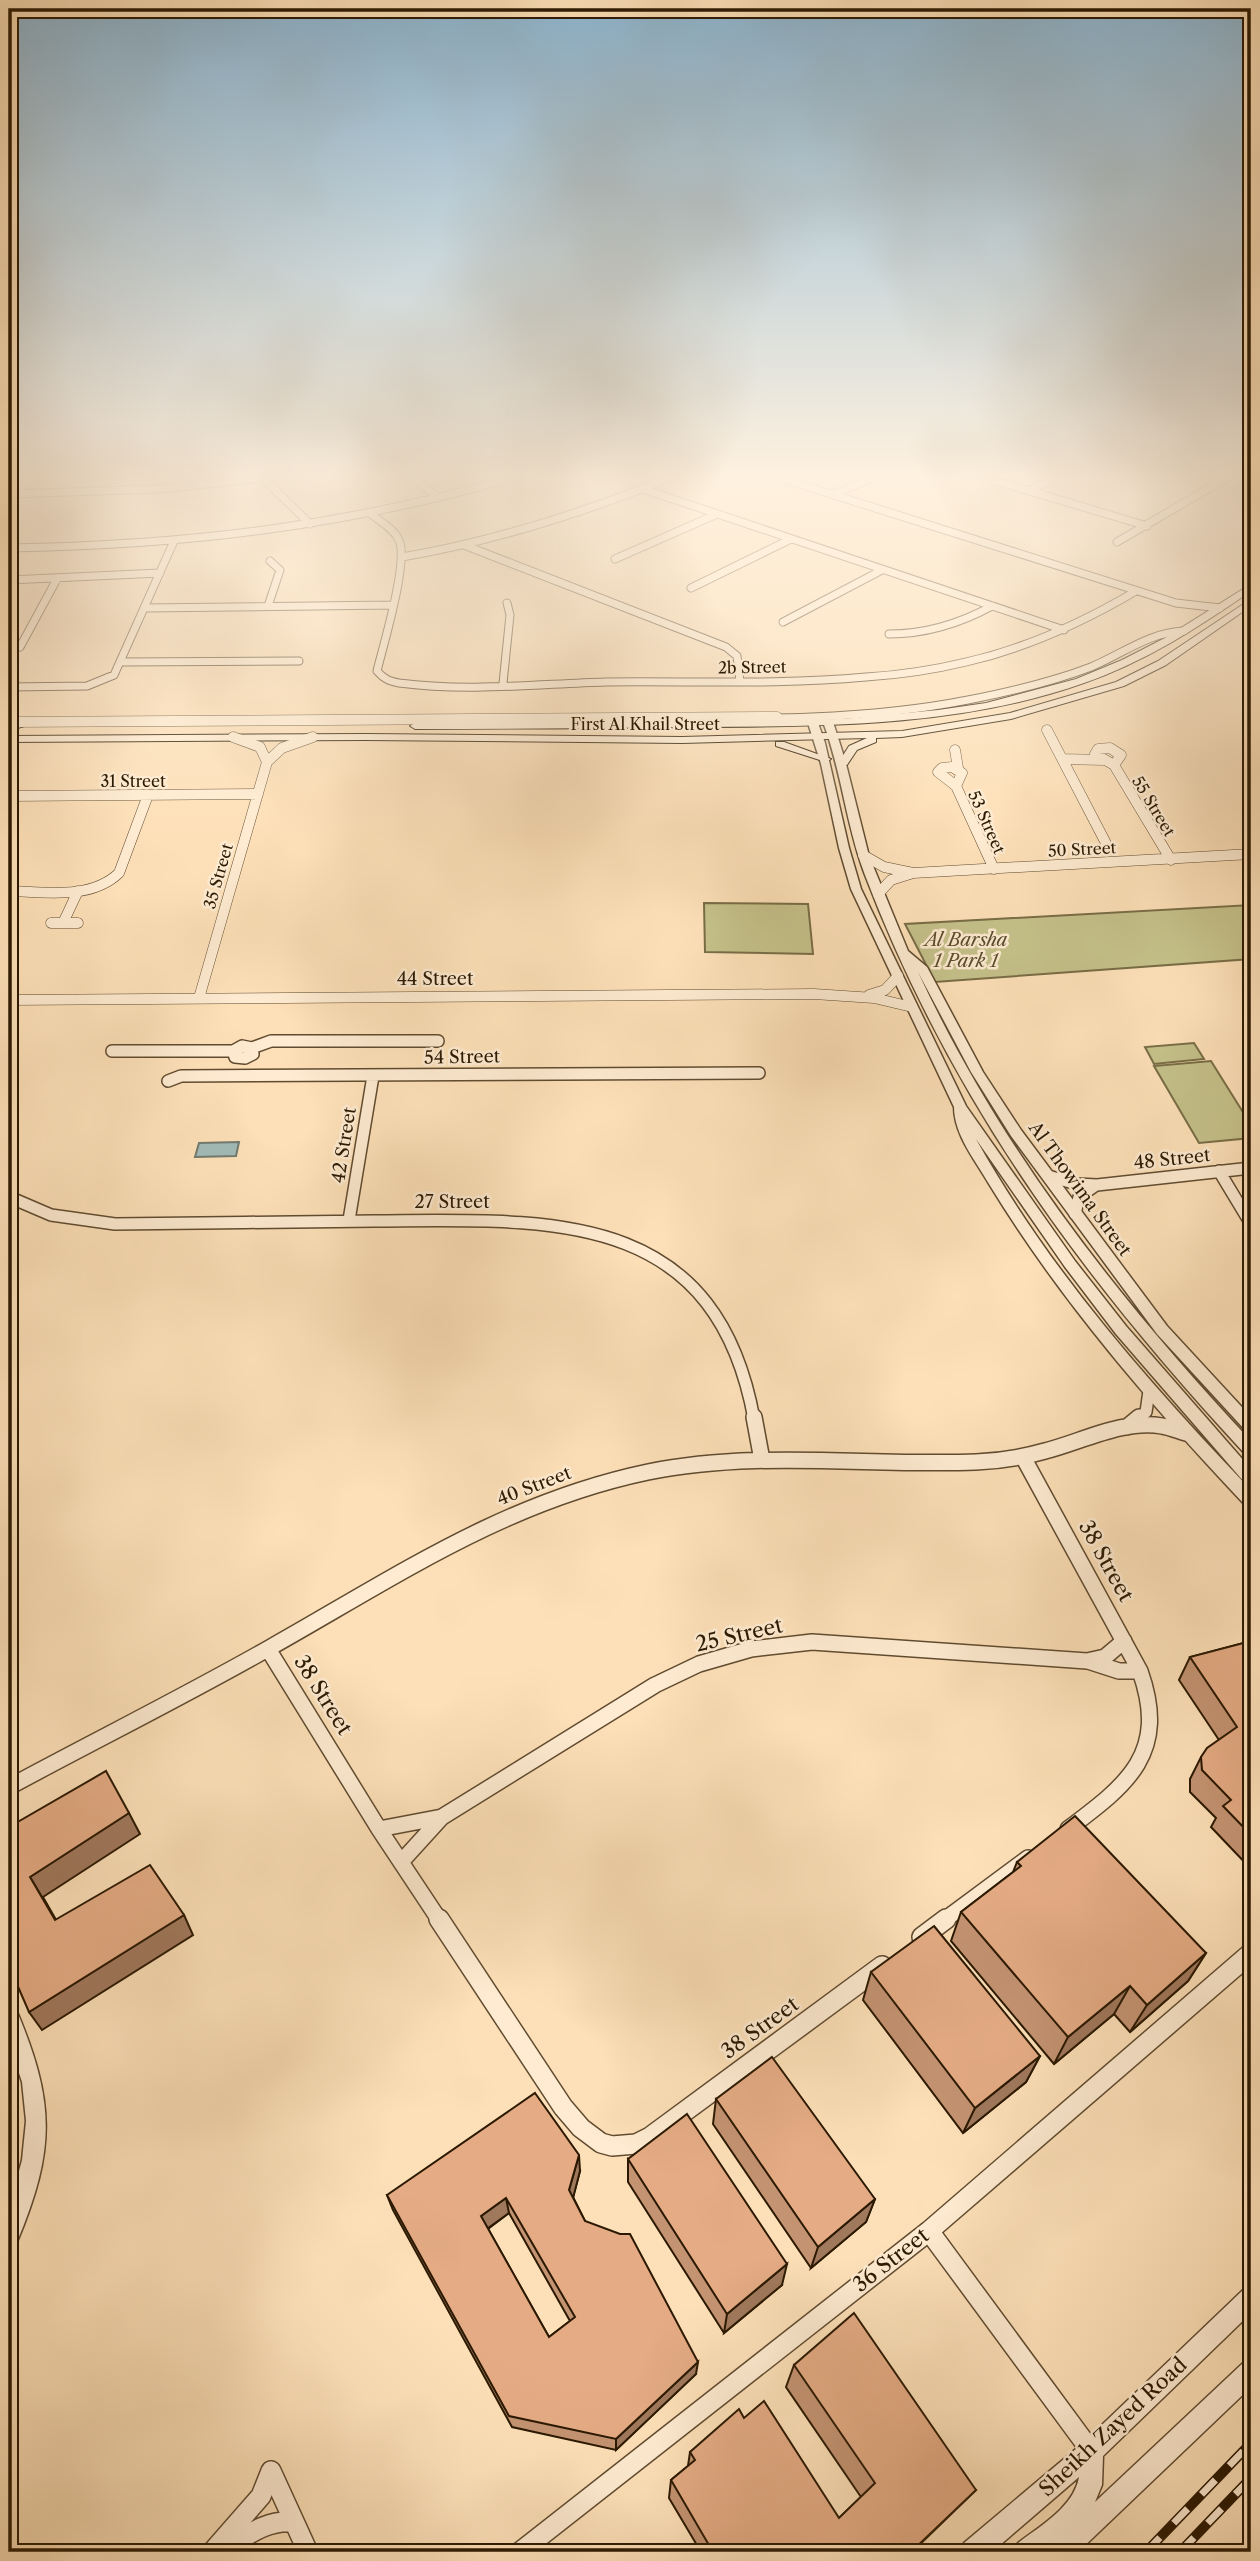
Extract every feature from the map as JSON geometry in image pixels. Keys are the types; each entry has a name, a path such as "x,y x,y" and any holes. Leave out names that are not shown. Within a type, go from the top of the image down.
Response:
{"main road":[{"path":"832,731 921,722 951,712 1021,698 1082,680 1145,653 1238,596"},
{"name":"First Al Khail Street","path":"9,729 619,725 902,734 1011,716 1120,684 1162,663 1251,602"},
{"path":"602,718 619,725"},
{"path":"9,729 26,722"},
{"path":"682,740 718,735 816,730"},
{"name":"First Al Khail Street","path":"9,739 317,737 715,740 816,730 832,731"},
{"path":"843,763 849,753 860,745 902,734"},
{"path":"715,740 783,744 826,758"}],"street":[{"path":"20,647 48,596"},
{"path":"9,687 81,686 104,681 117,672 150,596"},
{"path":"268,606 271,596"},
{"path":"145,607 391,605 393,596"},
{"path":"594,596 726,647 737,656 740,682"},
{"path":"783,622 832,596"},
{"path":"961,596 1064,630"},
{"name":"2b Street","path":"391,605 377,671 381,678 394,683 740,682 882,675 929,669 994,655 1064,630 1128,596"},
{"path":"1151,596 1176,603 1220,608"},
{"path":"503,683 510,615 508,603"},
{"path":"1176,603 1194,614 1197,623"},
{"path":"889,634 948,626 992,606"},
{"path":"9,722 779,717 928,706 981,697 1074,673 1166,632 1184,631"},
{"path":"122,662 299,661"},
{"path":"816,730 826,758 851,876 960,1107 1022,1197 1121,1330 1251,1479"},
{"path":"1047,730 1109,849"},
{"name":"Al Thowima Street","path":"832,731 843,763 863,855 878,894 970,1085 1040,1193 1136,1322 1251,1451"},
{"path":"233,737 259,746 265,752 267,762"},
{"path":"267,762 286,745 317,737"},
{"path":"1060,756 1107,748 1119,752 1121,757 1114,765 1095,752"},
{"path":"955,750 958,768 962,773 956,786 937,772 945,767 958,768"},
{"path":"1060,756 1104,760"},
{"name":"35 Street","path":"199,998 267,762"},
{"name":"55 Street","path":"1114,765 1171,860"},
{"name":"53 Street","path":"956,786 993,869"},
{"name":"31 Street","path":"9,796 258,794"},
{"path":"9,891 78,891 104,886 116,878 148,795"},
{"name":"50 Street","path":"863,855 884,867 913,873 1251,854"},
{"name":"50 Street","path":"878,894 891,880 913,873"},
{"path":"63,923 78,891"},
{"path":"51,923 78,923"},
{"name":"Al Thowima Street","path":"905,954 921,967 989,1092 1075,1214 1161,1330 1251,1427"},
{"name":"44 Street","path":"862,997 885,990 898,976"},
{"name":"44 Street","path":"9,1000 645,994 862,997 890,1000 912,1007"},
{"path":"111,1051 239,1056 253,1054 252,1048 271,1041 438,1041"},
{"path":"236,1076 239,1056"},
{"name":"54 Street","path":"168,1081 178,1076 759,1073"},
{"name":"42 Street","path":"349,1220 373,1076"},
{"path":"960,1107 964,1128 1008,1206 1073,1295 1149,1391 1251,1500"},
{"name":"48 Street","path":"1048,1176 1077,1184 1097,1185 1251,1168"},
{"path":"1219,1171 1251,1224"},
{"path":"1075,1214 1079,1197 1097,1185"},
{"name":"27 Street","path":"9,1197 51,1215 115,1224 349,1220 541,1221 603,1234 655,1258 697,1290 726,1327 742,1367 762,1460"},
{"path":"1127,1427 1146,1412 1149,1391"},
{"name":"40 Street","path":"11,1788 268,1649 462,1538 534,1505 586,1488 650,1472 706,1463 762,1460 956,1464 1023,1457 1127,1427 1160,1425 1186,1433"},
{"name":"38 Street","path":"268,1649 379,1829 567,2113 595,2140 617,2148 640,2143 1113,1796 1127,1782 1138,1765 1148,1736 1150,1714 1140,1671 1023,1457"},
{"path":"1087,1661 1105,1657 1124,1641"},
{"name":"25 Street","path":"402,1861 442,1817 655,1685 699,1664 751,1649 782,1644 843,1643 1087,1661"},
{"path":"1087,1661 1119,1671 1140,1671"},
{"name":"25 Street","path":"379,1829 442,1817"},
{"name":"36 Street","path":"520,2552 929,2231 1251,1953"},
{"path":"9,2016 32,2079 36,2141 20,2210 9,2234"},
{"path":"929,2231 1091,2451 1093,2478 1085,2500 1027,2552"},
{"name":"Sheikh Zayed Road","path":"973,2552 1091,2451 1251,2298"},
{"path":"1060,2552 1251,2371"},
{"path":"212,2552 261,2496 271,2471 308,2552"},
{"path":"220,2552 270,2522 294,2522"}],"green space":[{"path":"704,903 808,904 813,954 705,952"},
{"name":"Al Barsha 1 Park 1","path":"1251,905 1251,959 935,982 905,924"},
{"path":"1194,1043 1204,1059 1154,1064 1145,1047"},
{"path":"1211,1061 1251,1125 1251,1138 1199,1143 1154,1066"}],"water":[{"path":"239,1142 236,1156 195,1157 199,1143"}],"building":[{"path":"1251,1641 1251,1835 1223,1806 1231,1800 1202,1770 1201,1757 1207,1748 1237,1727 1190,1657"},
{"path":"106,1771 129,1813 30,1877 55,1920 150,1865 184,1915 29,2012 9,1966 9,1827"},
{"path":"1075,1816 1206,1953 1147,2005 1130,1986 1068,2037 961,1912 1021,1866 1017,1862"},
{"path":"934,1926 1040,2056 975,2108 871,1972"},
{"path":"772,2057 875,2199 818,2247 716,2099"},
{"path":"535,2093 579,2155 569,2190 585,2221 620,2234 630,2234 698,2362 616,2439 509,2416 387,2195","holes":["506,2198 575,2317 549,2337 481,2216"]},
{"path":"687,2114 787,2264 727,2314 628,2159"},
{"path":"854,2313 976,2490 911,2552 713,2552 671,2480 695,2460 690,2452 739,2409 744,2418 764,2401 839,2518 875,2483 794,2365"}],"railway":[{"path":"1146,2552 1251,2443"},
{"path":"1180,2552 1251,2478"}]}
